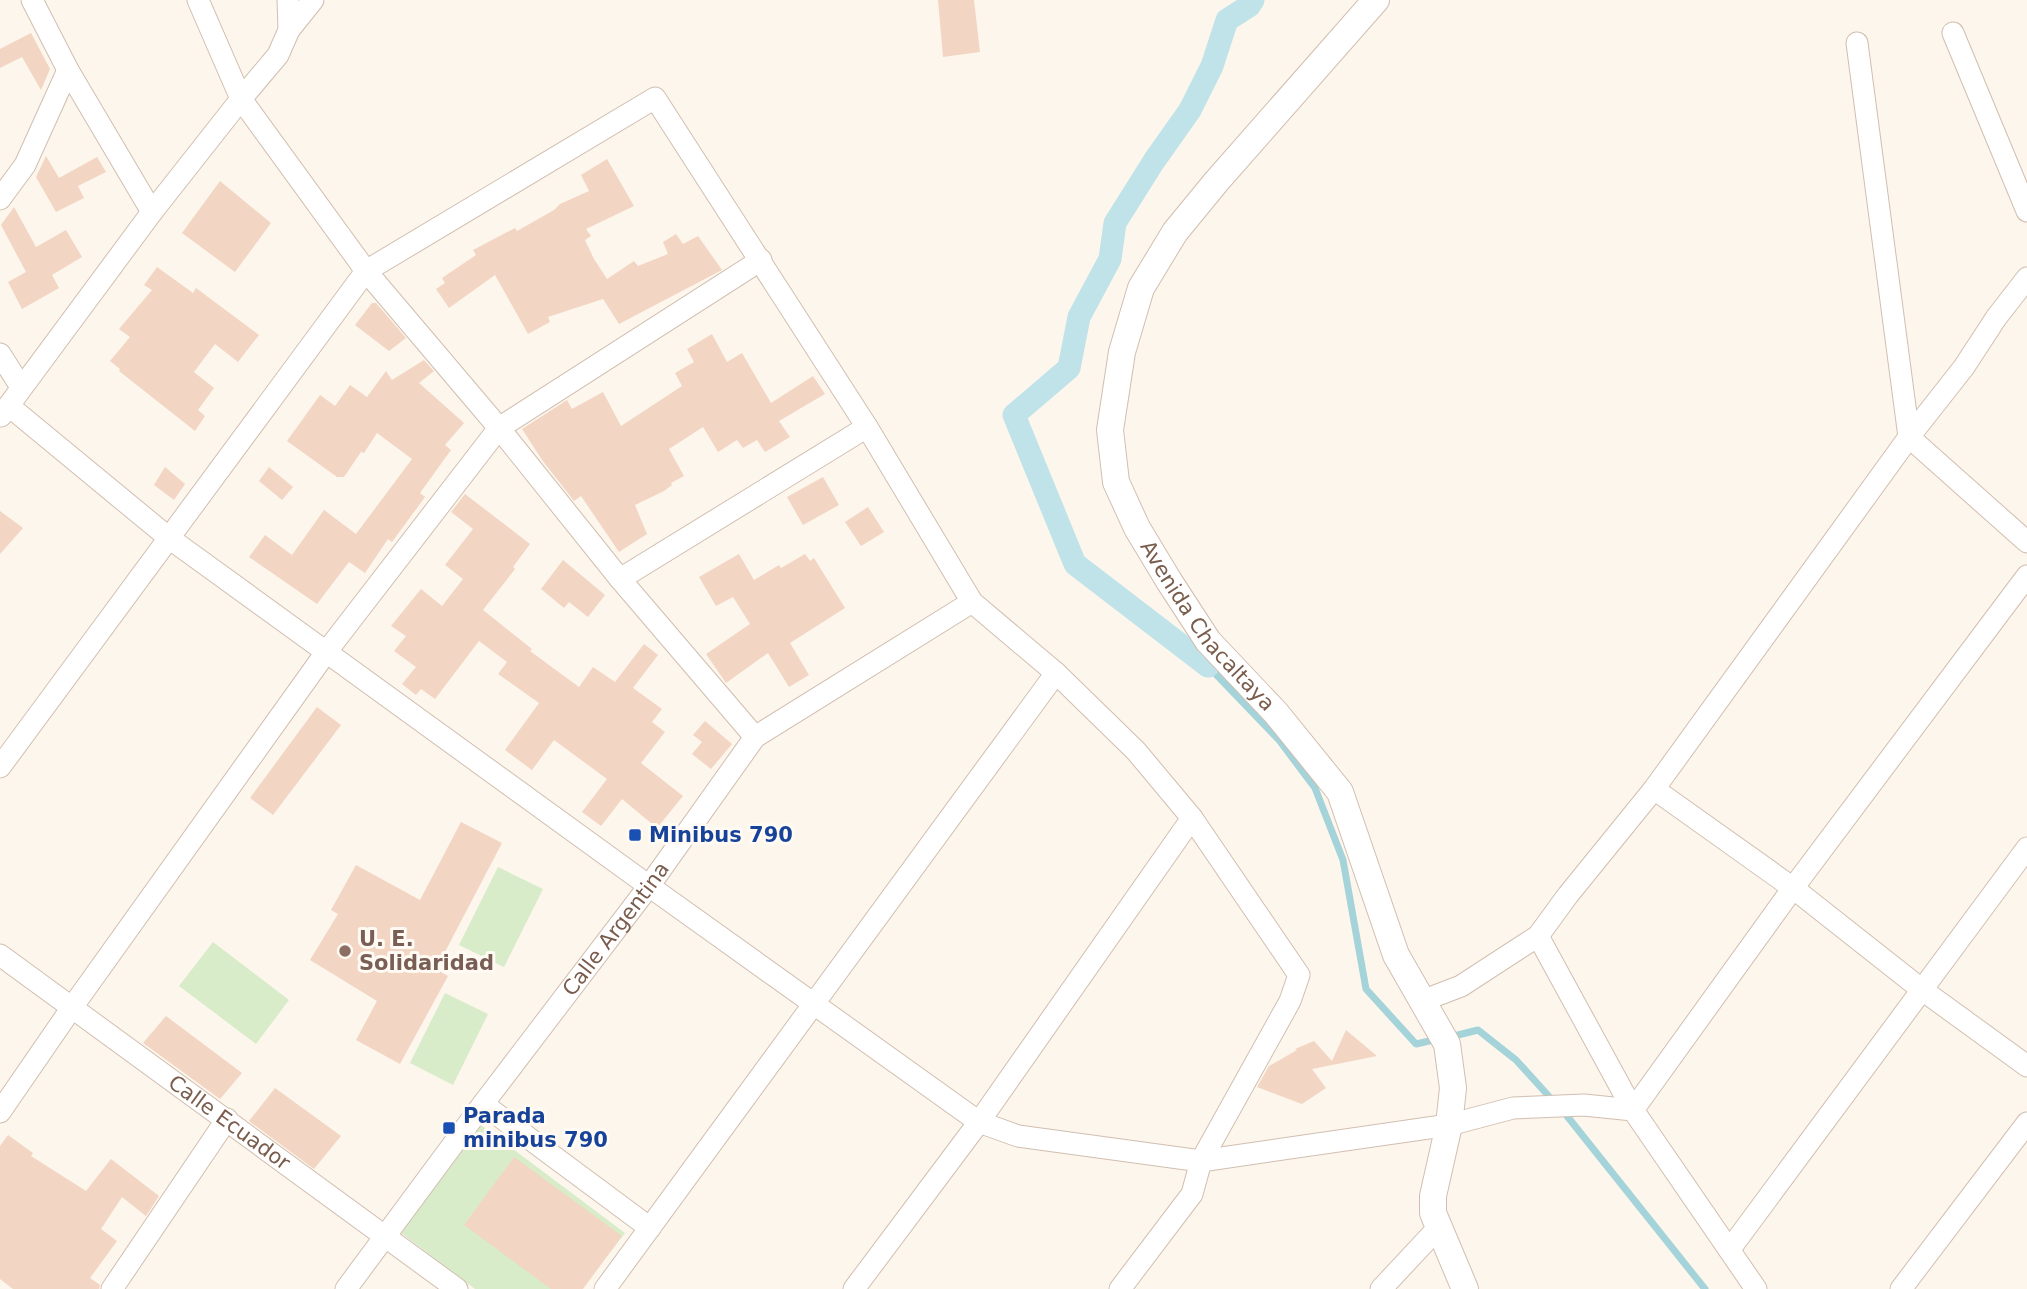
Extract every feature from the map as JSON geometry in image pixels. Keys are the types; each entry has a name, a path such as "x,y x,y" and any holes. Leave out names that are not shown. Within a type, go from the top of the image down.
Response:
{"street":[{"path":"32,0 68,70 152,212"},
{"path":"198,0 241,99 366,271 499,428 620,579 755,737"},
{"path":"288,0 289,30"},
{"path":"313,0 289,30 278,55 152,212 4,412 169,538 979,1122 1018,1136 1201,1161 1449,1125 1513,1108 1584,1105 1633,1110"},
{"name":"Avenida Chacaltaya","path":"1376,0 1175,232 1141,288 1122,352 1110,430 1116,482 1137,528 1169,581 1209,640 1276,713 1340,792 1396,955 1447,1044 1453,1088 1449,1125 1433,1196 1433,1213 1465,1289"},
{"path":"1953,33 2027,211"},
{"path":"1857,43 1909,437 2027,542"},
{"path":"0,199 25,165 68,70"},
{"path":"0,767 366,271 655,98 867,428 972,602 1056,673 1136,751 1192,818 1299,975 1290,1002 1201,1161 1192,1194 1120,1289"},
{"path":"0,1112 327,651 499,428 761,260"},
{"path":"1422,1001 1461,986 1538,936 1654,789 2027,278"},
{"path":"0,354 21,387"},
{"path":"620,579 867,428"},
{"path":"1633,1110 1793,888 2027,576"},
{"name":"Calle Argentina","path":"345,1289 649,886 755,737 972,602"},
{"path":"605,1289 1056,673"},
{"path":"1654,789 1793,888 1921,989 2027,1066"},
{"path":"853,1289 979,1122 1192,818"},
{"path":"1730,1249 2027,848"},
{"path":"1538,936 1633,1110 1756,1289"},
{"name":"Calle Ecuador","path":"0,955 228,1119 457,1289"},
{"path":"482,1104 650,1228"},
{"path":"112,1289 228,1119"},
{"path":"1901,1289 2027,1123"},
{"path":"1381,1289 1438,1228"}],"green space":[{"path":"498,867 543,889 504,967 459,945"},
{"path":"213,942 289,1000 256,1044 179,986"},
{"path":"445,993 488,1014 453,1085 410,1063"},
{"path":"481,1125 625,1233 582,1289 475,1289 400,1232"}],"building":[{"path":"938,0 974,0 980,52 943,57"},
{"path":"31,33 50,69 41,90 22,57 0,68 0,49"},
{"path":"46,156 59,178 97,157 106,172 78,186 84,198 56,212 36,177"},
{"path":"607,159 634,206 586,229 591,236 585,240 607,279 634,261 638,266 668,254 663,242 676,234 683,244 698,236 722,270 619,324 603,299 548,317 550,322 528,334 495,275 449,308 436,289 445,283 442,278 476,255 473,250 515,228 517,231 560,204 589,191 581,175"},
{"path":"220,181 271,223 235,272 182,233"},
{"path":"14,207 36,247 66,230 82,257 52,275 59,288 22,309 8,282 26,272 1,225"},
{"path":"157,267 193,293 196,288 259,335 238,362 215,344 194,372 214,388 198,410 205,416 195,431 110,361 130,337 119,329 152,290 144,285"},
{"path":"372,303 376,303 406,338 389,351 355,325"},
{"path":"712,334 727,362 742,353 771,403 813,376 825,394 779,421 790,437 765,452 757,440 743,448 737,440 718,452 703,427 669,449 684,476 671,483 664,491 635,505 647,534 619,552 581,496 574,501 522,429 567,400 572,409 603,392 621,426 682,386 675,373 694,362 687,349"},
{"path":"424,360 434,371 419,383 464,423 445,445 451,450 420,493 425,497 392,542 388,539 365,573 349,562 317,604 249,557 265,535 292,555 324,510 356,534 412,459 377,433 344,477 337,477 287,441 320,395 335,406 350,385 367,397 386,371 392,380"},
{"path":"165,467 185,484 174,500 154,485"},
{"path":"269,467 293,487 282,500 259,481"},
{"path":"823,477 839,505 803,525 787,497"},
{"path":"465,494 530,544 513,567 515,569 483,610 532,649 530,651 579,687 593,667 615,682 644,644 658,655 633,688 662,709 652,722 665,732 641,763 683,796 657,828 622,799 601,826 582,812 607,779 554,740 532,770 505,750 539,703 498,674 507,662 479,641 435,699 421,689 416,695 402,684 416,667 394,651 406,636 391,626 421,589 442,606 463,579 445,565 473,529 451,512"},
{"path":"868,507 884,532 861,546 845,522"},
{"path":"0,511 23,528 0,554"},
{"path":"739,554 754,580 805,554 810,561 814,558 845,608 790,643 809,675 789,687 768,653 726,683 706,654 750,624 733,597 716,606 699,577"},
{"path":"563,560 605,595 588,617 569,602 564,608 541,589"},
{"path":"317,707 341,725 273,815 250,798"},
{"path":"705,721 732,744 711,769 692,754 702,742 693,735"},
{"path":"461,822 502,843 436,969 448,976 400,1064 356,1040 377,1001 310,960 338,914 331,910 356,865 420,900"},
{"path":"166,1016 242,1073 220,1099 143,1043"},
{"path":"1346,1030 1377,1056 1312,1069 1326,1088 1302,1104 1257,1087 1269,1066 1297,1050 1295,1049 1314,1041 1332,1061"},
{"path":"275,1088 341,1136 314,1169 249,1121"},
{"path":"8,1135 33,1153 31,1156 86,1191 111,1159 159,1196 146,1216 122,1197 101,1229 117,1241 90,1278 100,1285 99,1289 13,1289 0,1279 0,1146"},
{"path":"514,1157 622,1236 583,1289 551,1289 464,1225"}],"waterway":[{"path":"1208,666 1075,564 1014,415 1069,368 1079,317 1110,259 1115,223 1190,110 1212,66 1227,20 1249,6 1253,0"},
{"path":"1208,666 1279,740 1315,788 1343,860 1366,989 1416,1044 1438,1039"},
{"path":"1450,1037 1478,1030 1516,1060 1555,1103"},
{"path":"1563,1111 1705,1289"}],"place":[{"name":"Minibus 790","path":"635,835"},
{"name":"U. E. Solidaridad","path":"345,951"},
{"name":"Parada minibus 790","path":"449,1128"}]}
